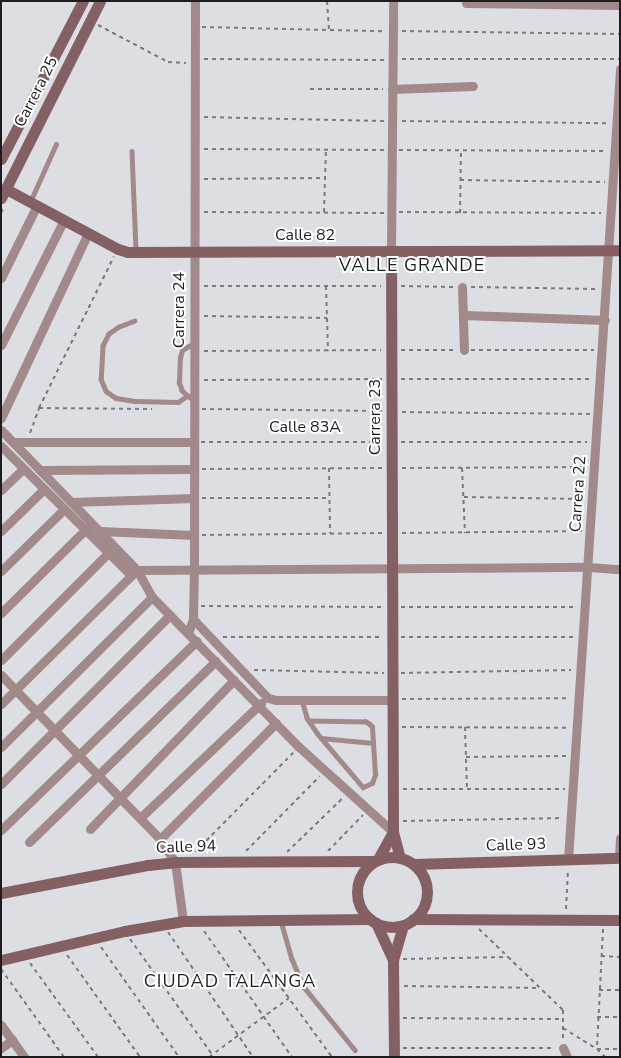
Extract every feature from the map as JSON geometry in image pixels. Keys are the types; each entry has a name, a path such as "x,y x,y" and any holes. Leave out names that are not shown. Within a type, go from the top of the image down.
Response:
{"street":[{"name":"Carrera 25","path":"1,159 83,1"},
{"name":"Carrera 25","path":"4,193 100,1"},
{"name":"Carrera 24","path":"188,633 193,619 194,606 194,442 192,402 194,380 195,1"},
{"name":"Carrera 23","path":"393,1 392,121 396,213 391,251 393,826 400,858"},
{"path":"466,3 620,5"},
{"name":"Carrera 22","path":"568,859 607,289 615,249 612,213 620,69"},
{"path":"392,89 473,86"},
{"name":"Calle 82","path":"4,193 34,203 118,248 136,252 615,249"},
{"path":"1,278 34,203"},
{"path":"1,344 64,220"},
{"path":"1,418 88,233"},
{"path":"462,287 464,350"},
{"path":"463,315 605,320"},
{"path":"1,430 71,502 89,526 134,573 152,597 276,724 324,771 350,791 368,810 393,826"},
{"path":"13,442 194,442"},
{"path":"1,446 64,509 99,531 194,535"},
{"path":"1,490 23,469"},
{"path":"40,470 194,469"},
{"path":"1,531 44,489"},
{"path":"71,502 194,498"},
{"path":"1,571 64,509"},
{"path":"1,613 89,526"},
{"path":"99,531 111,550"},
{"path":"1,660 111,550"},
{"path":"1,704 134,573 194,569 588,566 620,569"},
{"path":"1,747 152,597"},
{"path":"1,784 170,615"},
{"path":"193,619 241,670 272,699"},
{"path":"1,830 197,641"},
{"path":"29,842 216,661"},
{"path":"1,675 181,862 183,921"},
{"path":"90,829 234,680"},
{"path":"140,818 258,705 272,699 393,700"},
{"path":"160,839 276,724"},
{"name":"Carrera 23","path":"376,860 393,826"},
{"path":"619,858 620,838"},
{"path":"1,960 124,931 183,921 373,921 394,927 402,925 413,920 422,910 426,898 424,880 414,864 400,858 389,857 376,860 362,873 357,889 358,900 373,921 393,960"},
{"name":"Calle 93","path":"414,864 619,858"},
{"name":"Calle 94","path":"1,893 148,865 181,862 376,860"},
{"path":"413,920 620,920"},
{"path":"395,1053 393,960 402,925"},
{"path":"1,1025 24,1057"},
{"path":"1,1048 12,1040"},
{"path":"562,1052 567,1057"}],"lane":[{"path":"34,203 56,144"},
{"path":"132,151 136,252"},
{"path":"135,322 119,327 109,334 103,346 101,379 106,391 116,398 136,401 192,402"},
{"path":"192,402 182,391 179,383 182,350 194,347"},
{"path":"302,700 309,721 321,738 363,787 372,783 376,775 372,727 366,722 309,721"},
{"path":"321,738 373,743"},
{"path":"280,920 292,959 304,987 356,1050"}],"path":[{"path":"328,1 329,30"},
{"path":"96,24 168,62 620,59"},
{"path":"195,27 392,32"},
{"path":"404,31 620,34"},
{"path":"310,89 392,89"},
{"path":"194,117 392,121"},
{"path":"405,120 617,123"},
{"path":"194,149 379,150"},
{"path":"324,212 326,150"},
{"path":"402,150 615,151"},
{"path":"460,150 460,212"},
{"path":"194,179 325,178"},
{"path":"460,180 613,182"},
{"path":"194,212 612,213"},
{"path":"26,442 40,408 118,248"},
{"path":"194,286 607,289"},
{"path":"326,286 328,350"},
{"path":"194,316 327,318"},
{"path":"194,347 328,350 603,350"},
{"path":"194,380 601,379"},
{"path":"192,402 392,411 598,414"},
{"path":"40,408 155,409"},
{"name":"Calle 83A","path":"194,442 596,442"},
{"path":"194,469 595,467"},
{"path":"329,468 330,534"},
{"path":"462,468 465,533"},
{"path":"464,497 593,499"},
{"path":"194,498 330,498"},
{"path":"194,535 590,531"},
{"path":"194,606 585,608"},
{"path":"241,670 392,673 581,670"},
{"path":"393,700 579,698"},
{"path":"393,727 577,728"},
{"path":"465,727 467,789"},
{"path":"181,862 299,747"},
{"path":"466,757 575,756"},
{"path":"236,862 324,771"},
{"path":"393,789 573,789"},
{"path":"278,860 350,791"},
{"path":"319,860 368,810"},
{"path":"393,826 571,818"},
{"path":"565,921 568,859"},
{"path":"232,920 332,1057"},
{"path":"395,1053 562,1052 563,1010 470,920"},
{"path":"597,1049 597,1017 604,920"},
{"path":"197,921 292,1057"},
{"path":"163,924 252,1057"},
{"path":"124,931 214,1056"},
{"path":"95,939 179,1057"},
{"path":"61,946 140,1057"},
{"path":"24,955 98,1057"},
{"path":"601,956 620,957"},
{"path":"393,960 508,958"},
{"path":"1,969 64,1057"},
{"path":"394,986 540,988"},
{"path":"599,990 620,990"},
{"path":"209,1057 214,1056 290,998"},
{"path":"597,1017 620,1017"},
{"path":"395,1018 564,1019"},
{"path":"563,1028 597,1049 605,1057"},
{"path":"597,1049 620,1049"}],"district":[{"name":"VALLE GRANDE","path":"412,265"},
{"name":"CIUDAD TALANGA","path":"230,981"}]}
